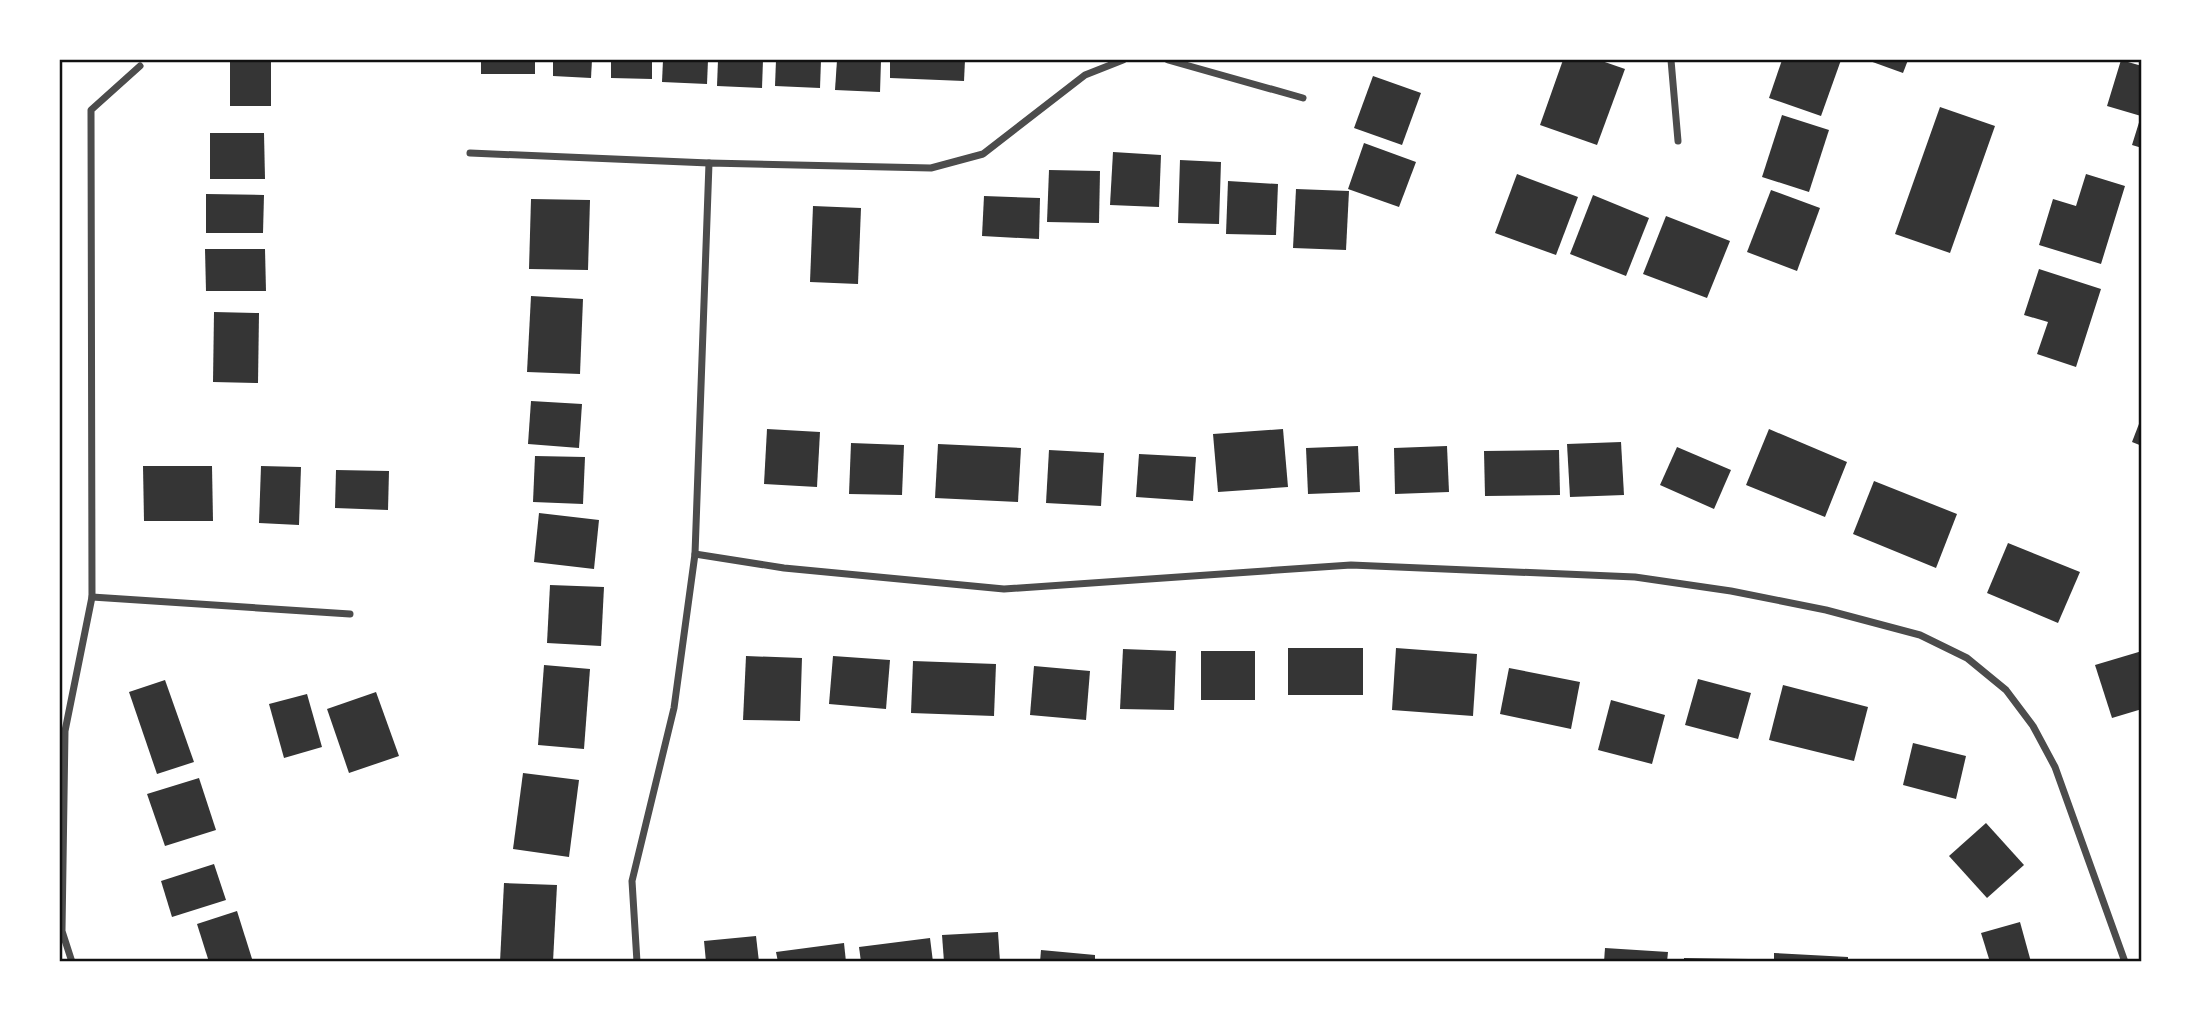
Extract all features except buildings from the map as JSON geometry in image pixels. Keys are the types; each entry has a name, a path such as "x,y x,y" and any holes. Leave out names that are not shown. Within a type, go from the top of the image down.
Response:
{"street":[{"path":"470,153 709,163 931,168 983,154 1085,75 1123,60"},
{"path":"1168,60 1303,98"},
{"path":"1671,60 1678,141"},
{"path":"72,961 62,931 65,731 92,597 91,110 140,66"},
{"path":"637,961 632,881 674,708 695,554 709,163"},
{"path":"695,554 783,568 1004,589 1351,565 1635,577 1731,591 1826,610 1920,635 1967,658 2006,690 2033,726 2055,767 2125,961"},
{"path":"92,597 350,614"}]}
